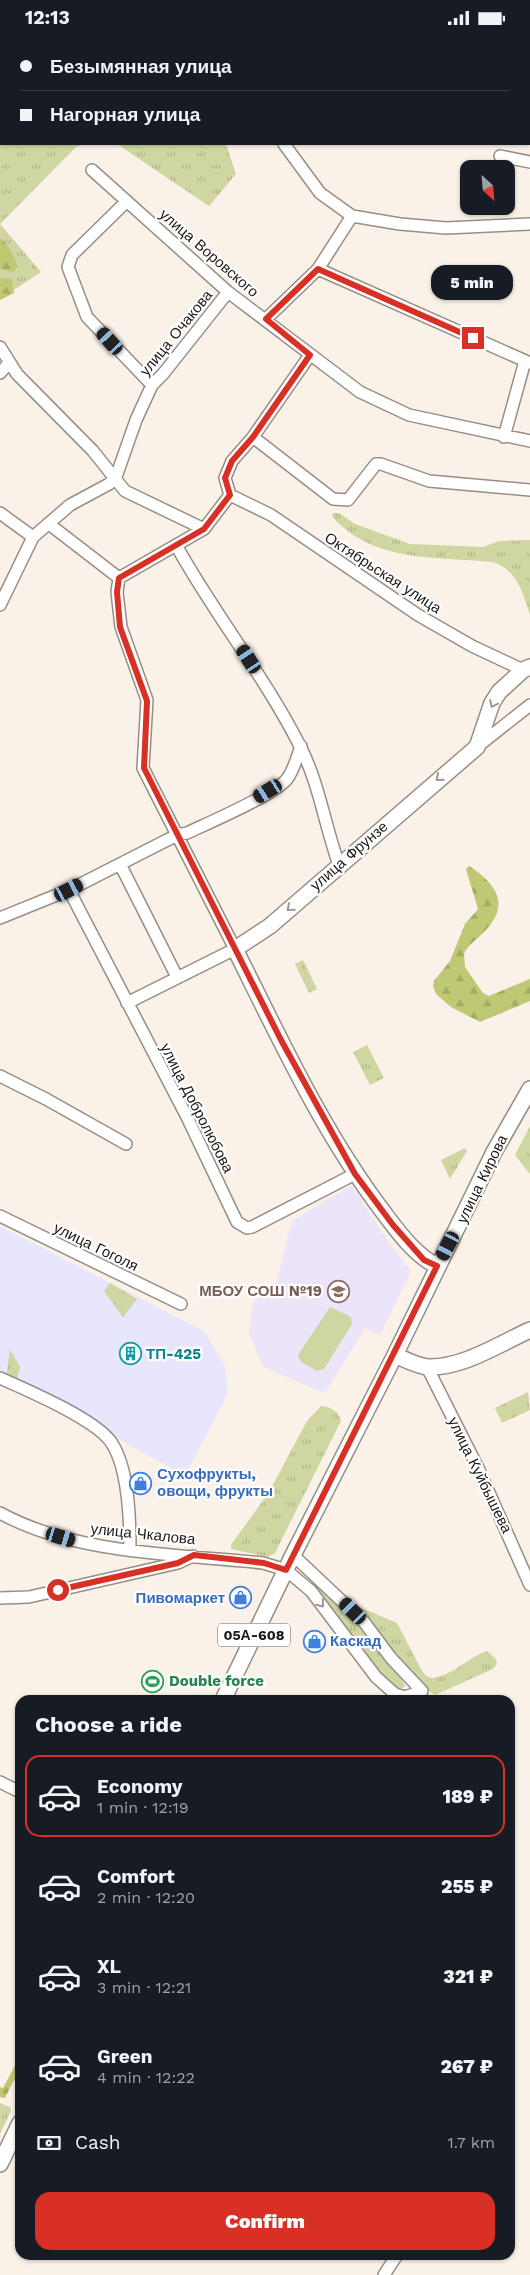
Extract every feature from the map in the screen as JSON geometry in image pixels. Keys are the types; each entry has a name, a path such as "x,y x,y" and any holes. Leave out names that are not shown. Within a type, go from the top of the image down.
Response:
{"main road":[{"path":"477,747 492,703 507,683 527,668"},
{"name":"улица Фрунзе","path":"235,949 270,925 477,747"},
{"path":"235,949 281,1040 355,1174 399,1232 424,1260 437,1266"},
{"name":"улица Кирова","path":"225,1695 292,1555 437,1266 525,1105 530,1089"},
{"path":"394,1355 427,1367 466,1359 530,1330"},
{"path":"0,2165 15,2134"}],"street":[{"path":"290,146 320,193 352,216 383,222 446,228 530,224"},
{"path":"500,156 530,162"},
{"name":"улица Воровского","path":"92,170 228,292 360,392 409,415 504,437 530,441"},
{"path":"127,201 72,255 68,267 87,317 152,385"},
{"path":"266,319 318,269 352,216"},
{"path":"318,269 528,362 504,437"},
{"name":"улица Очакова","path":"116,477 136,420 152,385 163,374 228,292"},
{"path":"0,347 9,363 44,404 116,477 130,494 204,529"},
{"path":"119,578 204,529 230,495 225,478 227,471 310,355"},
{"path":"0,373 9,363"},
{"path":"253,437 333,499 348,500 376,464 381,464 429,481 530,490"},
{"path":"0,605 33,537 70,505 108,484 116,477"},
{"name":"Октябрьская улица","path":"230,495 271,515 418,615 472,646 527,668"},
{"path":"0,513 33,537"},
{"path":"49,524 119,578"},
{"path":"176,545 196,581 268,689 301,746 339,865"},
{"path":"119,578 117,592 120,627 147,701 143,764 235,949"},
{"path":"477,747 530,705"},
{"path":"0,919 69,890 177,835 187,833 244,805 285,781 291,772 301,746"},
{"path":"120,864 177,977"},
{"name":"улица Добролюбова","path":"69,890 187,1117 232,1214 241,1226 247,1228 260,1224 355,1174"},
{"name":"улица Фрунзе","path":"127,1003 235,949"},
{"path":"0,1076 46,1099 126,1144"},
{"name":"улица Гоголя","path":"0,1216 181,1304"},
{"name":"улица Куйбышева","path":"427,1367 479,1470 530,1585"},
{"path":"0,1378 45,1398 101,1432 110,1440 117,1453 124,1483 130,1518 130,1550"},
{"name":"улица Чкалова","path":"0,1513 71,1540 130,1550 264,1563 286,1570"},
{"path":"0,1598 46,1593 178,1563 194,1555"},
{"path":"292,1555 364,1622 401,1670 422,1691 411,1695"},
{"path":"286,1570 311,1591 376,1677 398,1695"},
{"path":"0,1783 15,1790"},
{"path":"384,2275 394,2260"}],"shaded area":[{"name":"МБОУ СОШ №19","path":"352,1185 383,1234 411,1271 381,1333 379,1335 365,1328 325,1393 263,1367 249,1333 253,1303 261,1295 272,1299 292,1221"},
{"path":"0,1226 204,1331 225,1366 228,1393 185,1476 0,1374"}],"green space":[{"path":"0,145 81,145 76,147 0,224"},
{"path":"118,145 226,145 236,174 209,206"},
{"path":"0,224 41,272 0,299"},
{"path":"0,238 9,247 18,267 13,272 0,269"},
{"path":"0,278 12,279 14,293 0,300"},
{"path":"332,513 339,513 355,524 410,544 483,547 499,541 530,540 530,615 518,583 501,566 493,562 415,556 377,547 360,539 344,528 335,520"},
{"path":"469,866 486,879 497,894 498,911 486,930 464,953 465,967 483,993 489,996 530,979 530,1001 480,1022 451,1007 436,994 433,986 434,981 450,961 465,924 478,909 466,869"},
{"path":"303,960 317,989 309,993 295,964"},
{"path":"367,1045 384,1078 370,1085 353,1052"},
{"path":"530,1126 530,1174 515,1155"},
{"path":"465,1148 467,1151 450,1179 441,1160"},
{"path":"110,1283 137,1299 123,1317 104,1291"},
{"path":"330,1307 351,1317 352,1324 324,1369 317,1371 301,1362 298,1355"},
{"path":"10,1349 20,1367 17,1379 6,1377"},
{"path":"528,1392 530,1410 502,1423 495,1408"},
{"path":"321,1406 334,1410 341,1421 275,1553 268,1557 231,1549 231,1545 269,1492 307,1421"},
{"path":"315,1583 348,1614 402,1680 405,1686 403,1688 398,1689 379,1673 313,1586"},
{"path":"352,1604 397,1623 426,1676 432,1678 440,1677 473,1657 487,1651 496,1659 497,1664 493,1669 435,1695 419,1683"},
{"path":"15,2065 15,2080 5,2098 0,2097 0,2087 3,2088"},
{"path":"0,2103 10,2107 11,2111 0,2134"}],"place":[{"name":"МБОУ СОШ №19","path":"338,1291"},
{"name":"ТП-425","path":"130,1354"},
{"name":"Сухофрукты, овощи, фрукты","path":"141,1483"},
{"name":"Пивомаркет","path":"241,1598"},
{"name":"Каскад","path":"314,1641"},
{"name":"Double force","path":"153,1681"}],"route":[{"path":"58,1590 178,1563 194,1555 264,1563 286,1570 437,1266 424,1260 393,1225 355,1174 281,1040 144,768 142,760 147,701 143,685 120,627 117,592 119,578 204,529 230,495 225,478 232,461 253,437 310,355 266,319 318,269 473,338"}]}
